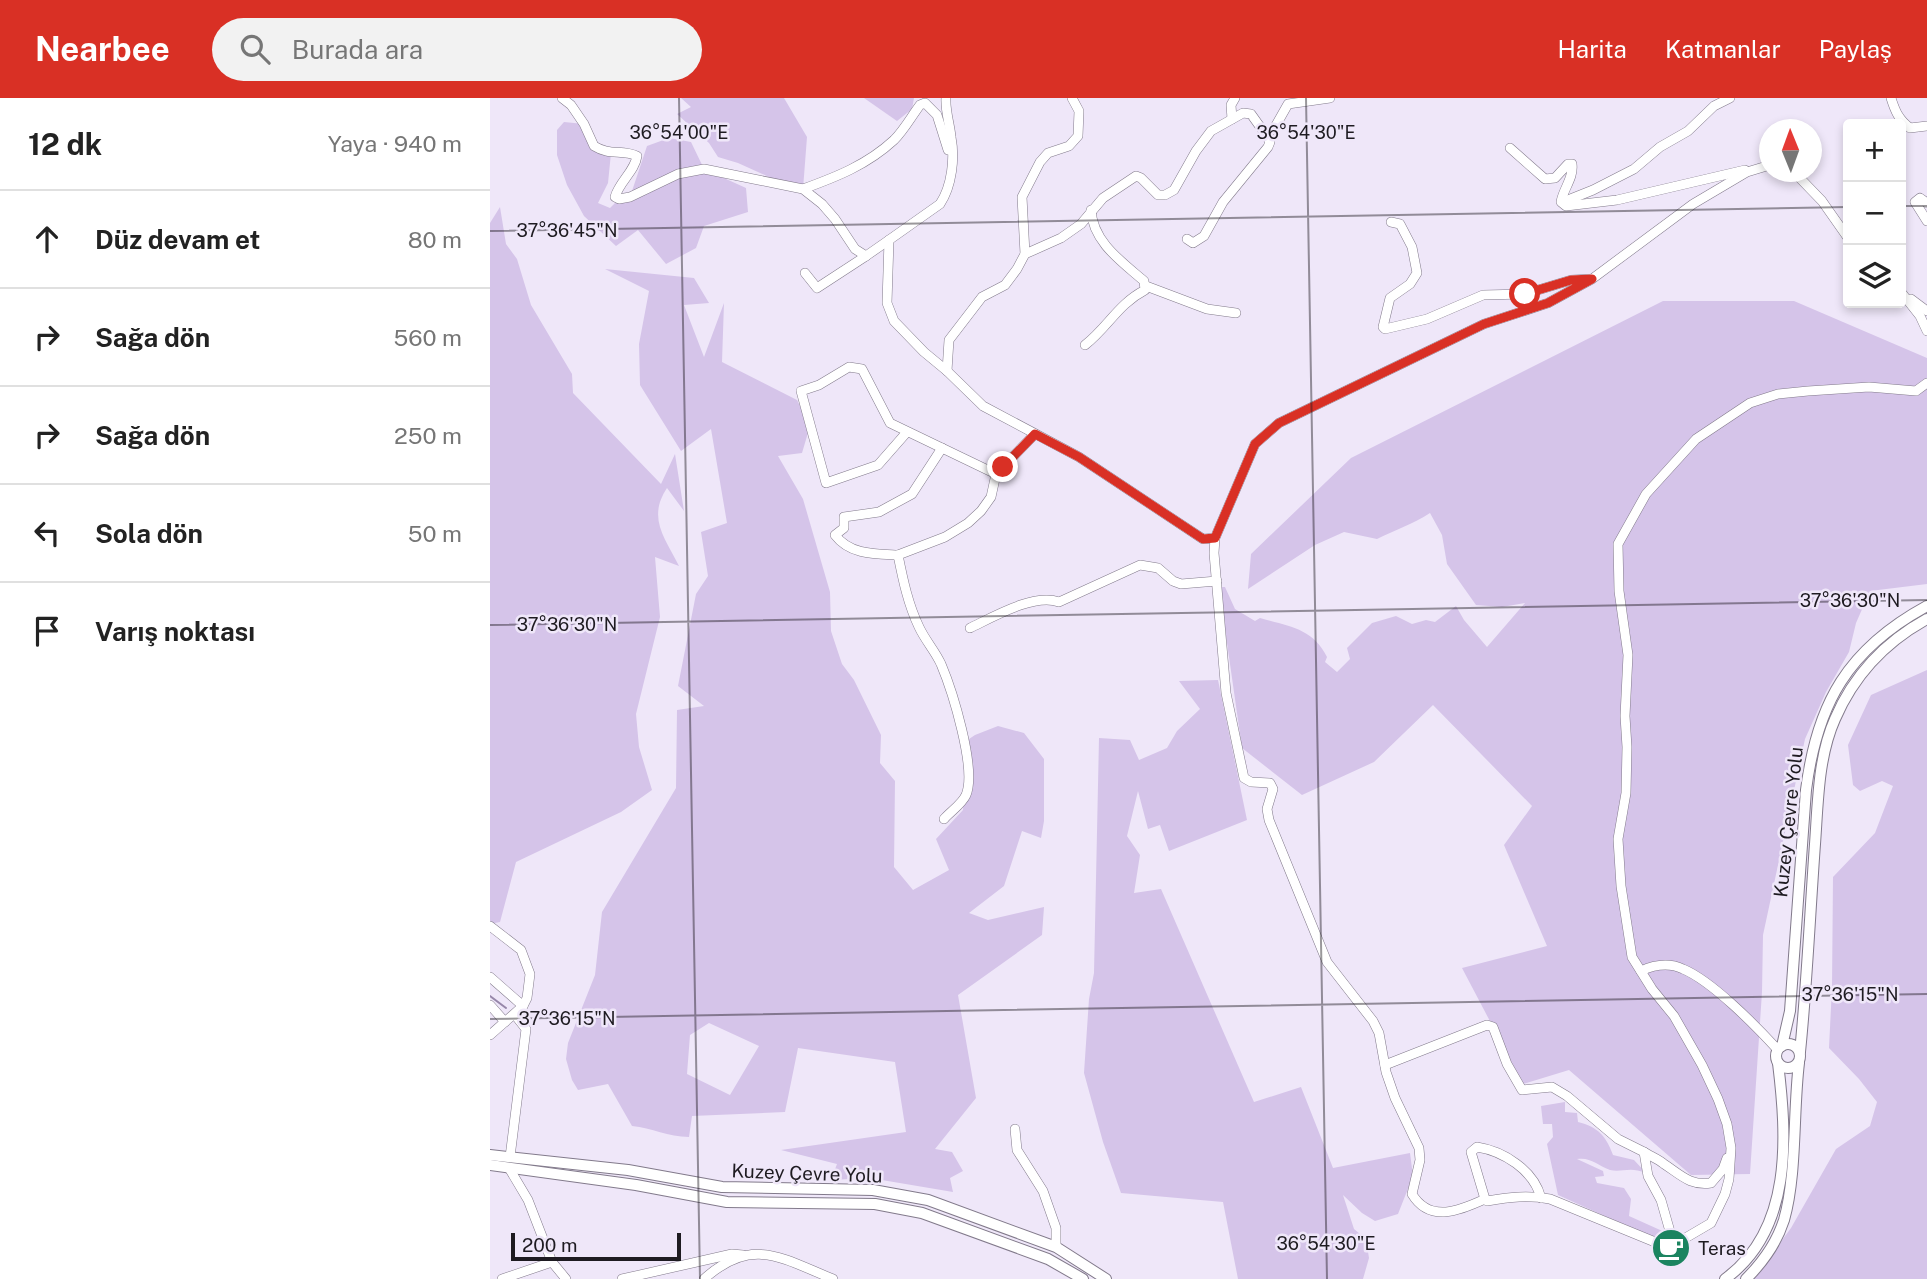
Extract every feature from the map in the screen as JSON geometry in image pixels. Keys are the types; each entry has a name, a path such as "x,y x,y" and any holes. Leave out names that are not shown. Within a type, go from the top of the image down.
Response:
{"main road":[{"name":"Kuzey Çevre Yolu","path":"1780,1048 1790,1011 1806,790 1817,728 1848,671 1868,648 1893,626 1927,606"},
{"name":"Kuzey Çevre Yolu","path":"1746,1279 1771,1247 1784,1221 1791,1177 1821,777 1826,747 1833,722 1857,679 1871,661 1893,640 1927,619"},
{"path":"1725,1279 1736,1271 1757,1247 1769,1226 1778,1194 1783,1145 1783,1105 1776,1056 1780,1048 1792,1045 1799,1057 1789,1069 1778,1063"},
{"name":"Kuzey Çevre Yolu","path":"490,1155 510,1162 727,1202 875,1204 922,1213 1048,1259 1083,1279"},
{"name":"Kuzey Çevre Yolu","path":"490,1165 510,1162 628,1170 722,1187 873,1190 928,1200 1056,1247 1106,1279"}],"street":[{"path":"562,98 571,105 584,124 594,145 611,153 632,153 637,156 636,163 615,197 630,197 678,174 704,169 803,189 822,204 855,249 866,256"},
{"path":"806,273 817,288 940,204 949,185 952,162 947,98"},
{"path":"947,371 949,340 982,297 1005,285 1025,254 1022,197 1040,162 1048,153 1069,146 1078,136 1079,111 1072,98"},
{"path":"1232,119 1231,105 1235,98"},
{"path":"1266,135 1275,127 1288,104 1330,98"},
{"path":"1561,202 1593,190 1634,169 1660,147 1678,139 1714,106 1730,98"},
{"path":"1891,98 1896,114 1903,123 1910,128 1927,126"},
{"path":"803,189 842,175 875,156 894,140 920,105 925,103 937,115 942,125 952,162"},
{"path":"1025,254 1061,239 1081,224 1103,198 1136,176 1158,195 1166,195 1174,190 1211,131 1243,113 1251,114 1270,142 1268,147 1223,202 1204,236 1193,243 1187,239"},
{"path":"1510,148 1545,178 1555,178 1568,164 1572,164 1572,174 1561,202"},
{"path":"1561,202 1566,206 1617,200 1757,168"},
{"path":"1757,168 1693,204 1592,279 1548,303 1484,324 1279,423 1255,444 1215,538 1226,693 1244,778 1251,782 1270,783 1273,789 1267,809 1268,815 1327,962 1373,1021 1379,1033 1395,1098 1419,1148 1420,1160 1412,1195 1416,1202 1437,1212 1456,1212 1485,1199 1515,1196 1550,1199 1655,1242 1673,1242 1712,1223 1725,1194 1728,1179 1731,1148 1727,1124 1702,1065 1674,1016 1632,957 1621,886 1618,839 1626,793 1625,705 1628,655 1619,591 1618,544 1646,494 1696,439 1750,402 1779,394 1869,387 1927,393"},
{"path":"1804,182 1822,201 1843,232"},
{"path":"1927,203 1920,198 1915,202 1927,221"},
{"path":"1091,210 1092,225 1099,239 1144,281 1146,286 1208,309 1236,313"},
{"path":"1391,222 1400,224 1407,235 1417,273 1410,284 1390,298 1384,320 1385,329 1427,319 1483,295 1525,294 1571,280 1592,279"},
{"path":"889,240 887,303 894,321 983,406 1079,457 1203,539 1215,538"},
{"path":"1085,345 1117,310 1145,290 1146,286"},
{"path":"1906,296 1927,311"},
{"path":"1906,298 1920,316 1927,331"},
{"path":"907,432 878,465 826,484 802,391 856,366 862,369 890,423 996,474"},
{"path":"1916,391 1927,383"},
{"path":"942,448 912,494 879,512 844,517 844,528 835,535 840,542 864,554 898,555 945,537 968,523 981,511 991,497 996,474 1035,434"},
{"path":"898,555 904,587 920,631 940,663 963,730 968,780 965,796 944,819"},
{"path":"970,628 1005,611 1038,600 1051,599 1059,602 1140,565 1158,568 1173,581 1181,584 1217,581"},
{"path":"490,926 521,950 530,974 527,998 523,1006 490,1035"},
{"path":"1641,971 1654,965 1683,969 1712,988 1780,1048"},
{"path":"490,977 523,1006"},
{"path":"490,1004 505,1022"},
{"path":"515,1014 526,1029 510,1162 552,1262 566,1279"},
{"path":"1385,1065 1487,1025 1493,1027 1507,1064 1522,1090 1552,1087 1567,1096 1618,1139 1665,1164 1681,1178 1700,1184 1711,1183 1723,1169 1731,1148"},
{"path":"1015,1129 1017,1150 1043,1191 1052,1216 1056,1228 1056,1247"},
{"path":"1485,1199 1471,1152 1477,1147 1493,1149 1517,1164 1538,1186 1541,1198"},
{"path":"1644,1152 1648,1176 1661,1200 1673,1242"},
{"path":"622,1279 732,1254 762,1253 774,1255 833,1279"},
{"path":"704,1279 719,1266 747,1255"},
{"path":"502,1279 552,1262"}],"shaded area":[{"path":"681,98 784,98 807,137 803,189 791,187 718,157 709,143 677,114 691,107"},
{"path":"864,98 914,98 912,109 897,121"},
{"path":"564,122 584,124 590,139 611,153 608,183 598,203 610,208 619,199 630,197 647,146 669,138 691,142 704,169 746,188 748,212 704,226 696,248 666,264 638,230 616,246 584,216 567,185 557,155 557,130"},
{"path":"500,207 506,244 517,259 531,305 572,374 573,393 661,484 675,454 684,511 667,488 658,509 658,518 660,528 679,566 655,557 660,617 636,714 639,747 652,790 621,812 516,862 500,922 490,924 490,223"},
{"path":"605,269 694,278 709,303 684,305 704,357 724,303 722,362 797,400 810,426 802,453 778,456 803,499 830,592 831,631 842,664 854,680 881,735 880,763 895,781 894,867 913,890 949,870 936,839 963,810 966,741 998,726 1024,733 1044,759 1044,821 1041,838 1022,831 1004,886 969,913 988,920 1044,907 1042,935 958,995 976,1098 935,1149 952,1152 963,1171 950,1178 953,1192 870,1178 831,1180 837,1164 781,1150 906,1132 895,1062 798,1048 785,1112 692,1116 689,1137 632,1126 608,1084 578,1090 572,1080 566,1059 568,1043 595,975 602,912 676,788 677,710 704,706 678,686 696,594 708,576 701,532 727,523 711,429 681,451 640,385 639,344 649,291","holes":["709,1023 759,1046 730,1095 687,1074 690,1035"]},
{"path":"1663,301 1794,301 1927,358 1927,584 1870,591 1856,623 1849,652 1826,692 1805,739 1763,935 1750,1174 1691,1175 1569,1070 1523,1084 1462,968 1547,946 1504,845 1532,806 1433,705 1374,762 1302,795 1242,748 1219,587 1225,587 1235,609 1255,621 1260,618 1307,634 1321,647 1327,657 1325,662 1337,672 1350,659 1347,648 1372,623 1396,616 1412,624 1426,620 1435,622 1456,606 1487,647 1525,603 1502,607 1476,605 1447,564 1442,535 1430,513 1377,539 1344,532 1315,545 1248,589 1251,554 1351,458"},
{"path":"1927,670 1927,1279 1753,1279 1791,1228 1836,1149 1870,1126 1877,1102 1829,1048 1833,877 1875,833 1893,786 1882,781 1860,791 1853,785 1848,745 1871,695"},
{"path":"1218,680 1247,820 1169,851 1160,825 1148,829 1138,791 1127,836 1140,855 1134,893 1161,889 1254,1102 1301,1087 1333,1168 1410,1153 1413,1176 1398,1214 1375,1221 1343,1195 1354,1229 1366,1239 1369,1258 1363,1279 1238,1279 1223,1202 1121,1193 1103,1142 1084,1073 1089,999 1094,973 1099,738 1130,740 1139,760 1167,748 1177,731 1200,709 1179,681"},
{"path":"1565,1102 1565,1112 1577,1113 1578,1122 1600,1133 1613,1155 1634,1160 1646,1173 1610,1170 1590,1160 1577,1159 1603,1171 1604,1176 1595,1177 1597,1183 1624,1188 1631,1199 1629,1216 1669,1234 1667,1238 1649,1236 1558,1195 1547,1144 1553,1137 1552,1124 1543,1124 1541,1106"}],"waterway":[{"path":"490,996 506,1008"}],"place":[{"name":"Teras","path":"1671,1248"}],"route":[{"path":"1003,467 1035,434 1079,457 1203,539 1215,538 1255,444 1279,423 1484,324 1548,303 1592,279 1571,280 1525,294"}]}
